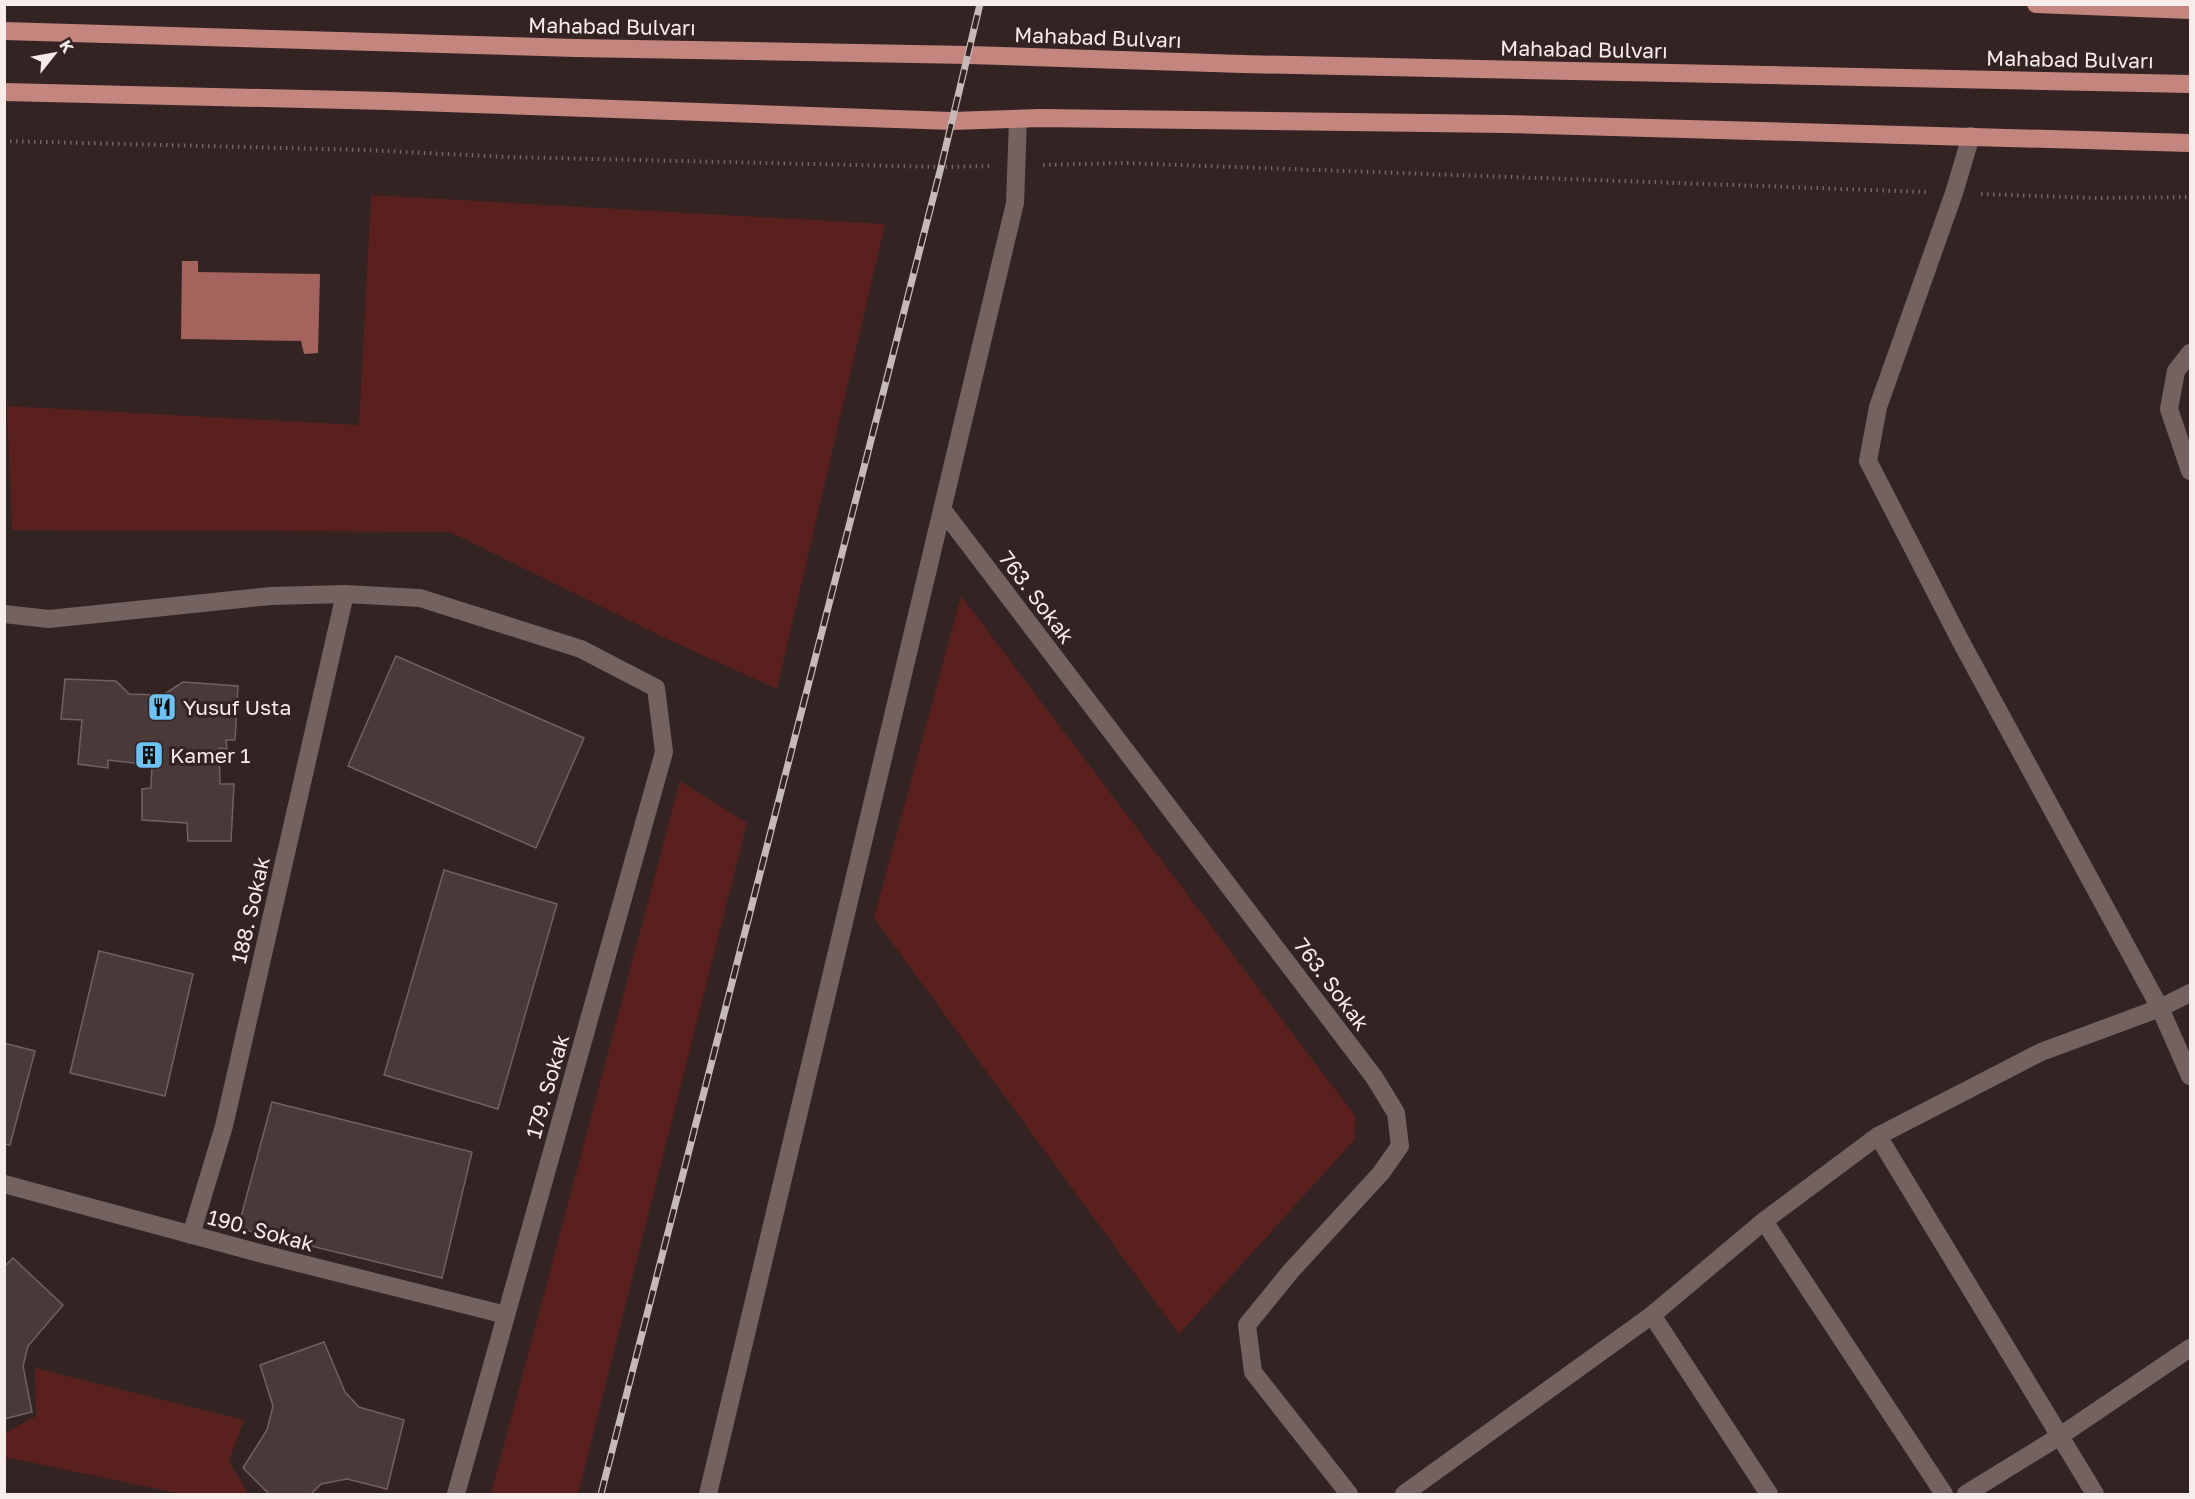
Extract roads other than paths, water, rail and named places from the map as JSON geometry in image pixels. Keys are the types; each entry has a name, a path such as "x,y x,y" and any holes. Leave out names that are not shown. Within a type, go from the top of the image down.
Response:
{"main road":[{"path":"2036,4 2190,10"},
{"name":"Mahabad Bulvarı","path":"4,31 576,48 969,55 1266,65 2190,84"},
{"path":"4,92 400,101 940,121 1018,119 1505,124 2190,143"}],"street":[{"path":"708,1494 1015,204 1018,119"},
{"path":"1971,136 1954,193 1878,407 1868,461 1960,640 2160,1008 2190,1076"},
{"path":"2190,353 2176,371 2169,409 2190,471"},
{"name":"763. Sokak","path":"942,509 1374,1077 1396,1113 1400,1146 1381,1173 1290,1272 1247,1325 1253,1372 1349,1494"},
{"path":"4,614 49,619 271,596 345,594"},
{"name":"179. Sokak","path":"345,594 420,598 581,649 656,688 664,752 456,1494"},
{"name":"188. Sokak","path":"191,1235 224,1126 345,594"},
{"path":"1404,1494 1652,1315 1764,1221 1878,1136 2042,1052 2160,1008 2190,993"},
{"path":"1878,1136 2094,1494"},
{"name":"190. Sokak","path":"4,1184 191,1235 507,1315"},
{"path":"1764,1221 1944,1494"},
{"path":"1652,1315 1769,1494"},
{"path":"1966,1494 2060,1436 2190,1348"}],"railway":[{"path":"601,1494 941,167 980,4"}],"place":[{"name":"Yusuf Usta","path":"162,707"},
{"name":"Kamer 1","path":"149,755"}]}
